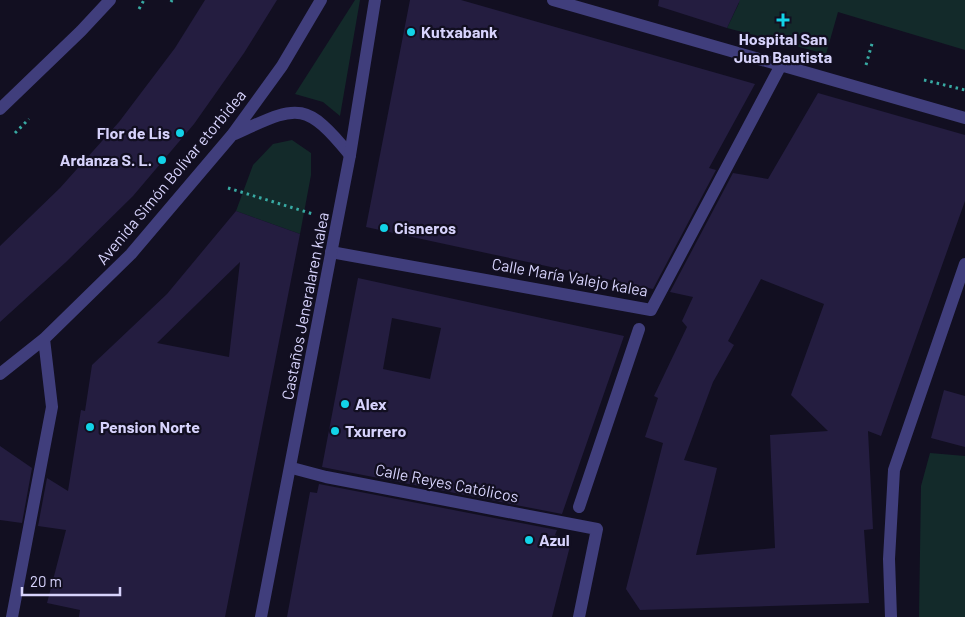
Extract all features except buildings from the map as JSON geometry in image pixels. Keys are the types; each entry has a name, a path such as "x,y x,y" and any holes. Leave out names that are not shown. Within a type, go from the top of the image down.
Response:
{"street":[{"path":"0,109 110,0"},
{"name":"Avenida Simón Bolívar etorbidea","path":"0,374 44,339 131,254 232,135 282,66 321,0"},
{"name":"Castaños Jeneralaren kalea","path":"261,617 292,468 350,155 375,0"},
{"path":"552,0 965,118"},
{"name":"Calle María Valejo kalea","path":"331,252 651,310 781,65"},
{"path":"232,135 272,117 295,111 311,115 329,130 350,155"},
{"path":"891,617 889,559 894,470 965,264"},
{"path":"579,507 639,329"},
{"path":"12,617 52,406 44,339"},
{"name":"Calle Reyes Católicos","path":"292,468 598,529 579,617"}],"path":[{"path":"139,9 144,0"},
{"path":"866,65 873,40"},
{"path":"15,133 29,119"},
{"path":"228,188 313,214"}],"green space":[{"path":"355,0 360,0 340,116 323,102 295,94"},
{"name":"Hospital San Juan Bautista","path":"732,0 965,0 965,50 838,12 826,54 727,28 739,3"},
{"path":"292,140 311,153 311,175 300,234 236,211 253,165 273,144"},
{"path":"930,453 965,456 965,617 919,617 921,486"}],"place":[{"name":"Hospital San Juan Bautista","path":"783,20"},
{"name":"Kutxabank","path":"411,32"},
{"name":"Flor de Lis","path":"180,133"},
{"name":"Ardanza S. L.","path":"162,160"},
{"name":"Cisneros","path":"384,228"},
{"name":"Alex","path":"345,404"},
{"name":"Pension Norte","path":"90,427"},
{"name":"Txurrero","path":"335,431"},
{"name":"Azul","path":"529,540"}]}
